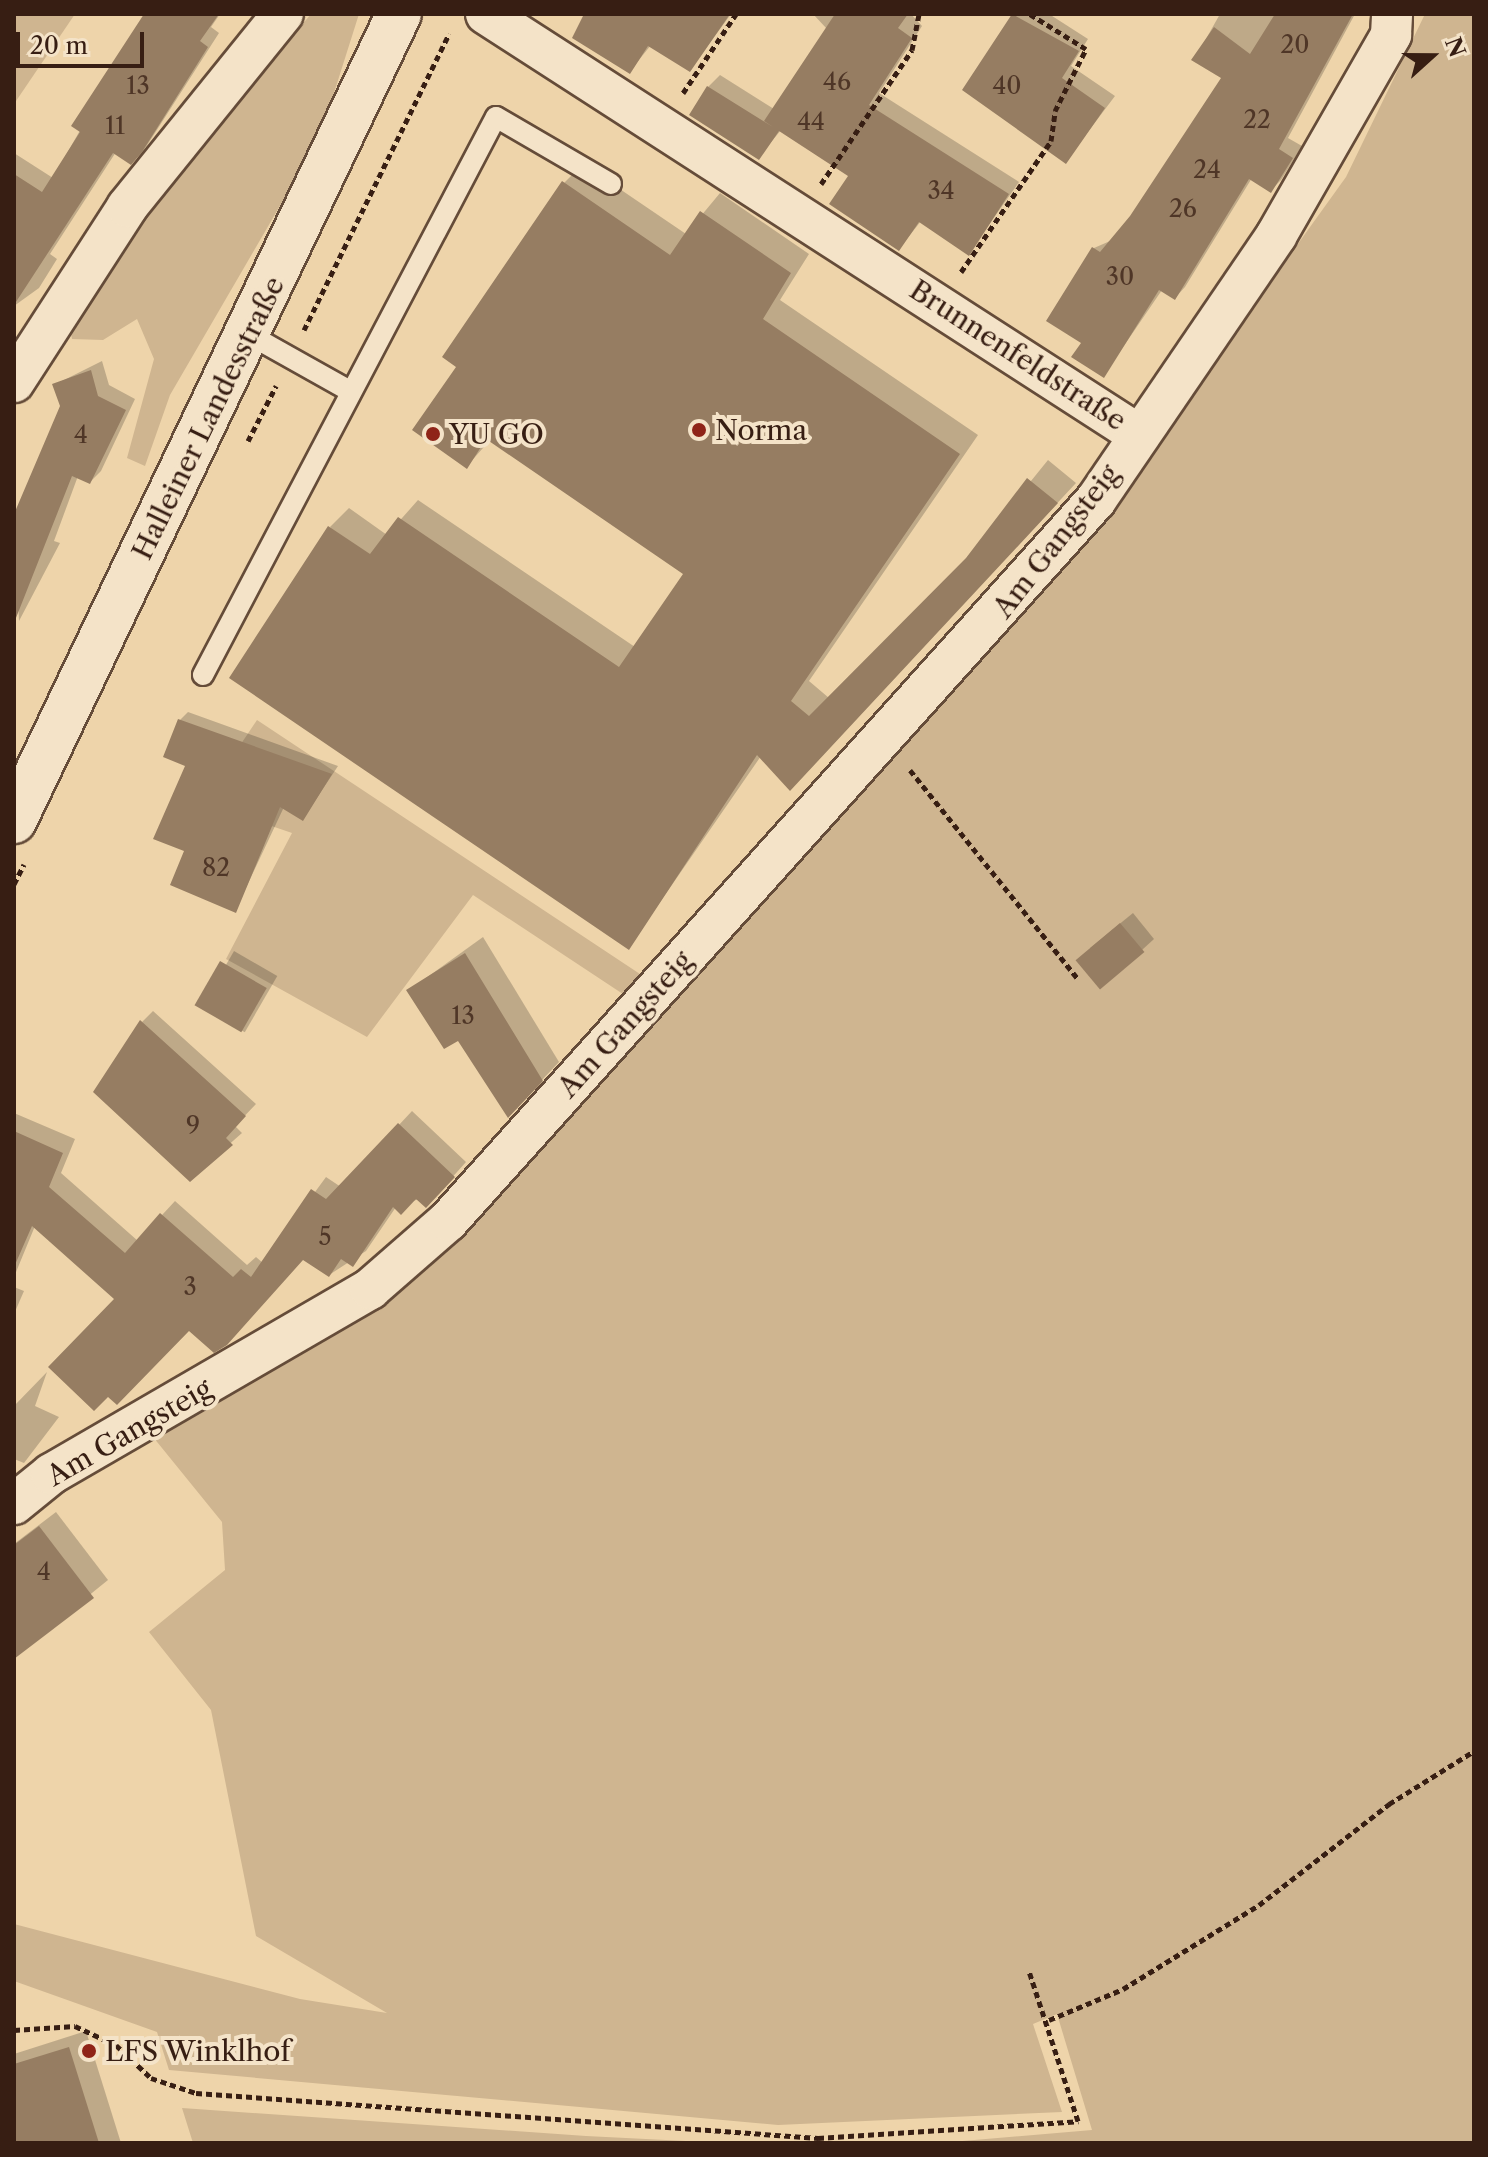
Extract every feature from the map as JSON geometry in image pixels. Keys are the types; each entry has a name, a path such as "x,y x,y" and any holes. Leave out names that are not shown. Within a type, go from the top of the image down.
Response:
{"main road":[{"name":"Halleiner Landesstraße","path":"14,821 250,335 399,14"}],"street":[{"name":"Brunnenfeldstraße","path":"486,14 528,25 662,124 1136,433 1276,236 1391,35 1392,14"},
{"path":"14,382 127,207 276,16"},
{"name":"Am Gangsteig","path":"14,1504 51,1474 370,1289 448,1221 882,735 1029,581 1096,500 1136,433"}],"lane":[{"path":"203,675 348,390 496,117 611,184"},
{"path":"250,335 348,390"}],"path":[{"path":"662,124 736,14"},
{"path":"801,213 912,50 919,14"},
{"path":"940,303 1051,141 1055,111 1079,72 1086,49 1030,14"},
{"path":"882,735 1077,978"},
{"path":"1049,2020 1123,1989 1259,1905 1389,1804 1474,1751"},
{"path":"14,2030 75,2026 116,2045 151,2078 196,2093 818,2138 1078,2121 1049,2020 1029,1971"}],"shaded area":[{"path":"14,14 75,14 14,104"},
{"path":"311,14 359,14 320,137 170,395 145,466 127,458 154,359 137,319 103,340 72,339 69,324 151,204"},
{"path":"1425,14 1474,14 1474,2143 939,2143 1092,2130 1057,2014 1033,2024 1062,2112 778,2125 169,2070 157,2032 14,1981 14,1924 300,1999 387,2013 256,1936 211,1710 149,1632 225,1570 222,1522 149,1432 377,1301 882,755 1004,636 1149,451 1346,177"},
{"path":"257,720 649,980 632,1000 473,895 367,1037 226,959 292,833 202,802"},
{"path":"182,2108 586,2136 726,2143 193,2143"}],"building":[{"path":"144,14 219,14 200,41 208,47 142,152 131,165 113,153 14,305 14,174 42,192 80,132 71,126"},
{"path":"584,14 730,14 690,72 648,46 630,74 572,38"},
{"path":"835,14 908,14 898,28 912,38 869,105 1009,194 969,256 919,222 899,251 829,204 848,176 779,131 759,160 689,115 707,86 773,127 764,121"},
{"path":"1012,14 1079,51 1062,78 1105,108 1066,164 962,90"},
{"path":"1275,14 1353,14 1279,149 1293,158 1271,193 1249,179 1175,300 1159,290 1104,378 1071,357 1081,343 1046,321 1092,247 1100,252 1130,216 1221,78 1191,60 1214,27 1250,54"},
{"path":"562,181 670,255 700,211 791,273 763,319 960,454 791,701 809,716 966,558 1027,478 1058,503 790,791 757,755 629,950 229,678 328,526 370,554 398,517 619,667 683,574 486,439 467,469 412,430 456,367 442,357"},
{"path":"91,370 98,396 126,410 90,484 72,476 14,623 14,514 60,406 52,384"},
{"path":"178,719 332,774 303,821 280,807 236,913 170,885 184,851 153,839 185,766 163,757"},
{"path":"1120,923 1144,952 1100,989 1076,960"},
{"path":"465,953 543,1081 508,1118 458,1041 444,1049 406,990"},
{"path":"220,961 267,988 241,1032 194,1005"},
{"path":"140,1020 246,1116 226,1138 233,1145 190,1182 93,1092"},
{"path":"398,1123 455,1177 426,1208 416,1199 401,1215 393,1207 353,1267 341,1259 329,1277 303,1260 227,1345 214,1353 189,1331 117,1405 108,1397 94,1411 48,1367 114,1299 32,1226 14,1267 14,1131 63,1153 49,1187 125,1253 160,1213 233,1277 241,1269 251,1277 311,1189 326,1199"},
{"path":"39,1526 94,1598 14,1659 14,1545"},
{"path":"69,2047 99,2143 14,2143 14,2064"}],"place":[{"name":"Norma","path":"699,430"},
{"name":"YU GO","path":"433,434"},
{"name":"LFS Winklhof","path":"89,2051"}]}
